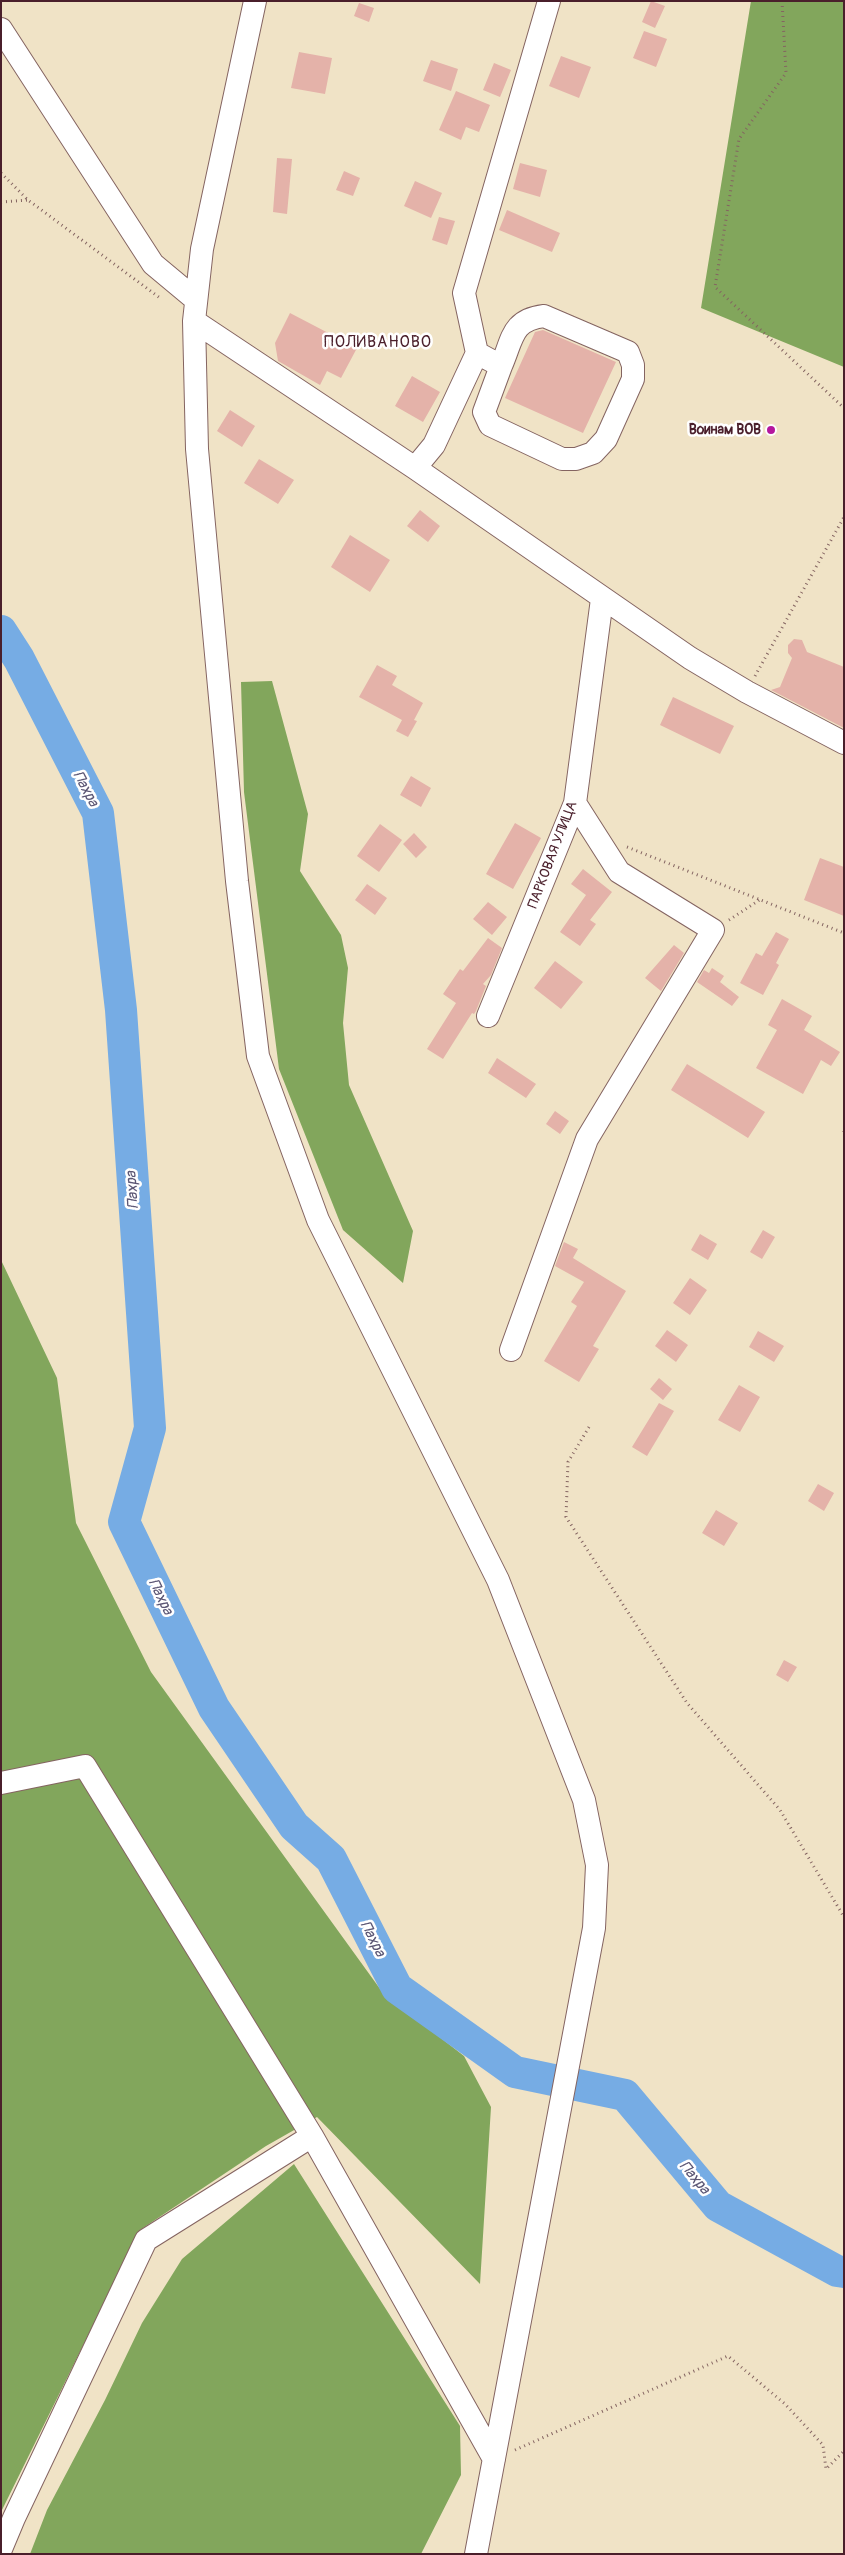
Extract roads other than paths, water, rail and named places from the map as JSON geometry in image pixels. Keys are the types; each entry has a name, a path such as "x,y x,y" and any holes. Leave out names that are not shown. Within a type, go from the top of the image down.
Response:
{"street":[{"path":"255,1 202,248 195,310 196,449 237,881 258,1056 318,1220 498,1580 580,1791 596,1865 594,1928 476,2554"},
{"path":"415,468 434,445 477,353 464,293 549,1"},
{"path":"1,29 153,264 195,310 415,468 690,658 746,692 844,743"},
{"path":"544,316 628,352 633,365 633,379 606,439 593,453 576,459 562,459 490,425 484,412 501,366 520,323 529,318 544,316"},
{"path":"477,353 501,366"},
{"name":"ПАРКОВАЯ УЛИЦА","path":"488,1016 575,803 602,599"},
{"path":"511,1350 587,1139 713,930 619,872 575,803"},
{"path":"1,1784 85,1766 312,2136 494,2459"},
{"path":"1,2549 146,2240 312,2136"}],"waterway":[{"name":"Пахра","path":"1,631 19,659 98,813 121,1010 150,1428 124,1522 214,1708 294,1826 331,1859 397,1988 515,2072 625,2095 718,2206 837,2271 844,2272"}],"place":[{"name":"Воинам ВОВ","path":"771,430"}],"district":[{"name":"ПОЛИВАНОВО","path":"378,343"}]}
